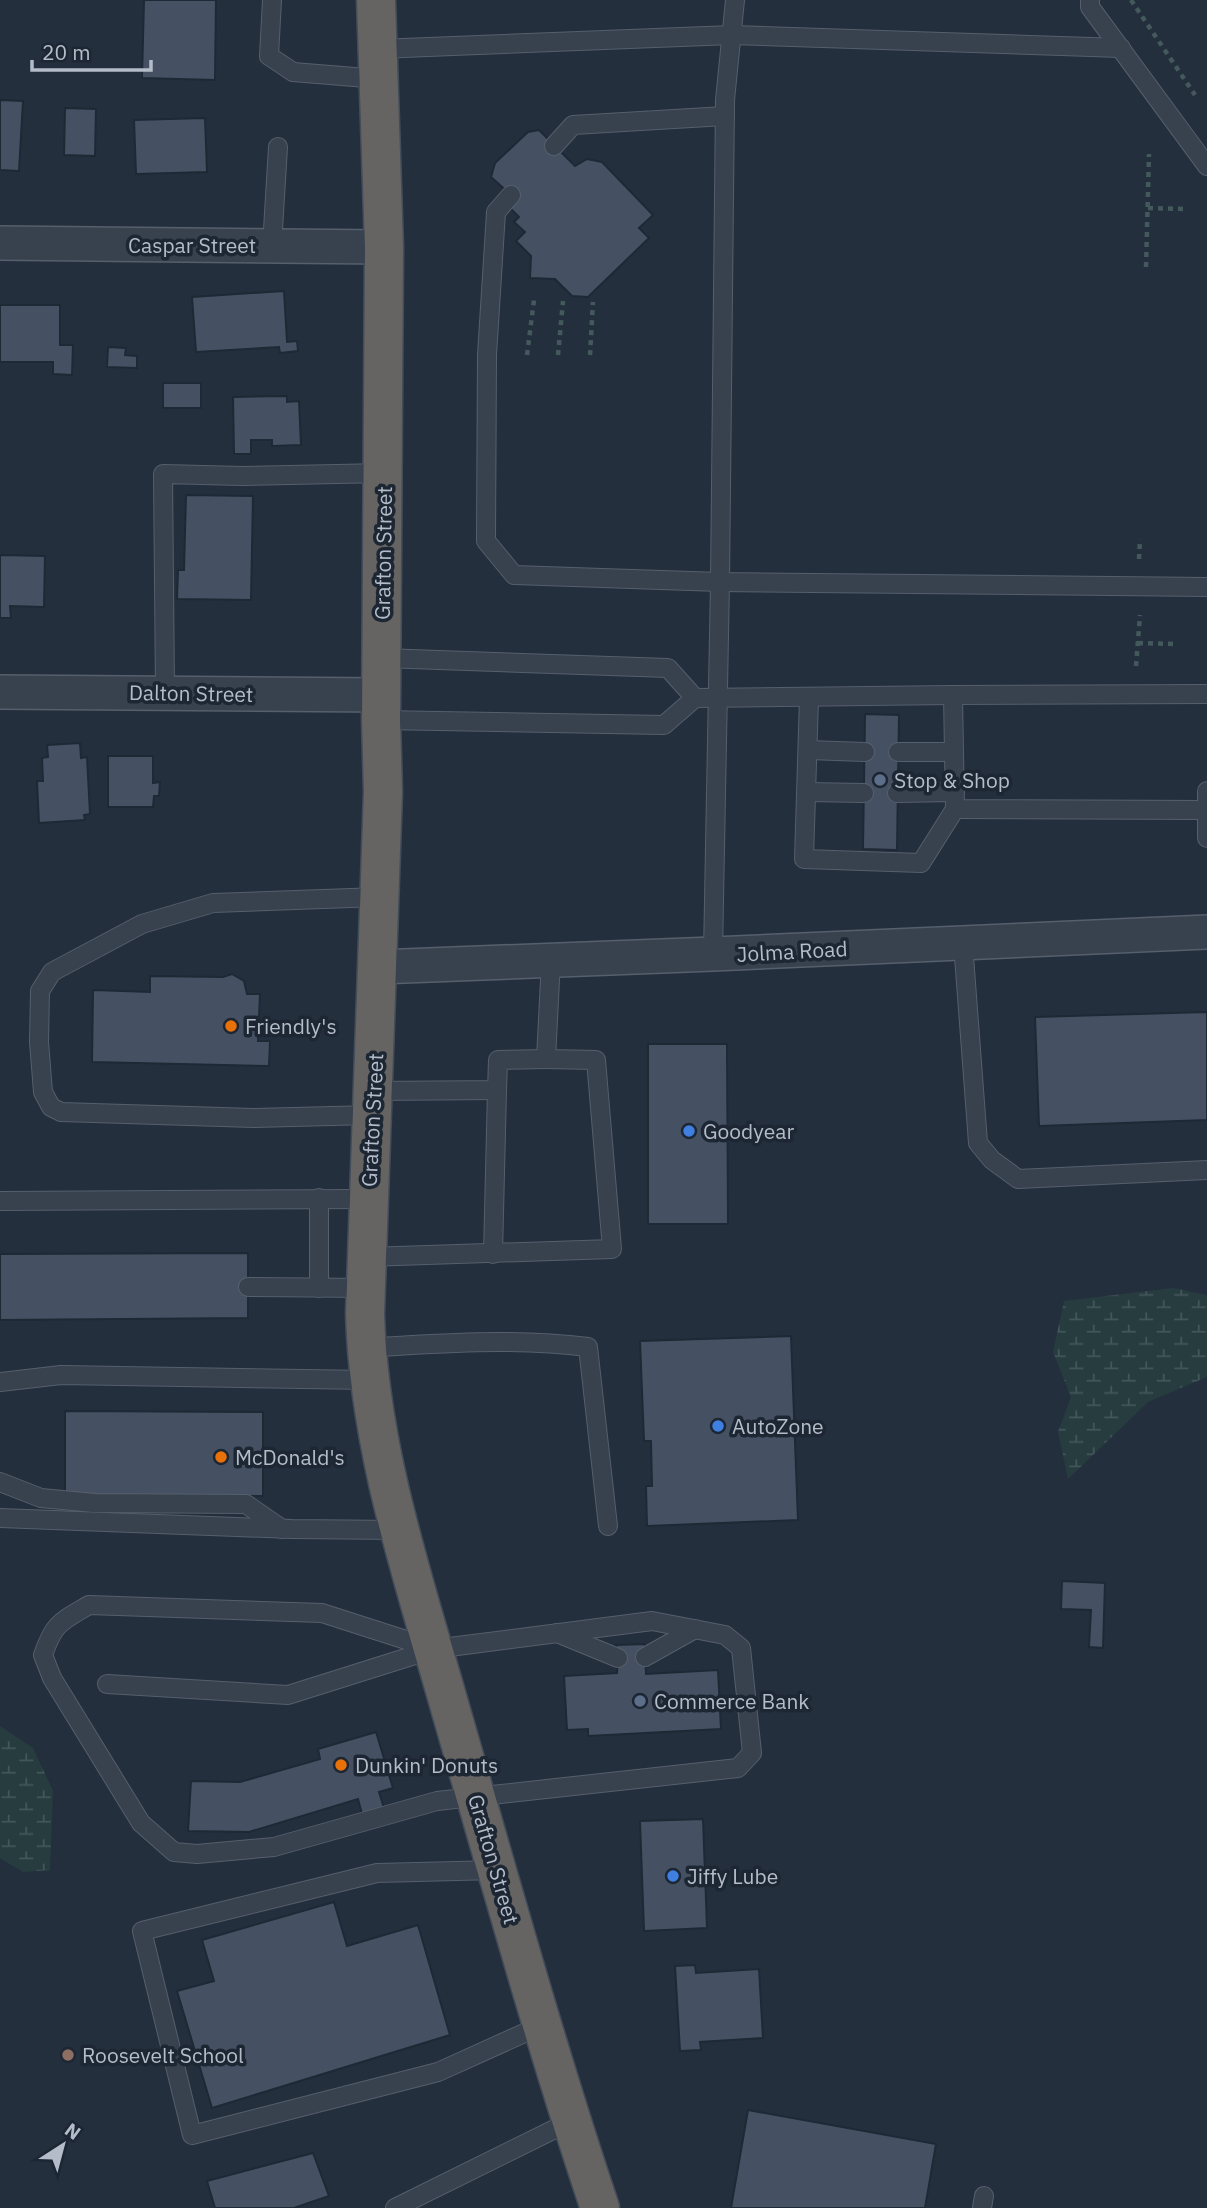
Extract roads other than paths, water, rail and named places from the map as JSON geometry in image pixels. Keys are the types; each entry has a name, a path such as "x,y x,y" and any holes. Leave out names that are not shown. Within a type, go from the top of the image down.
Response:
{"highway":[{"name":"Grafton Street","path":"376,0 384,247 381,691 383,792 366,1273 368,1364 379,1443 399,1530 542,2025 600,2208"}],"street":[{"name":"Caspar Street","path":"0,243 384,247"},
{"name":"Dalton Street","path":"0,692 381,691"},
{"name":"Jolma Road","path":"377,967 1207,932"}],"lane":[{"path":"272,0 269,56 293,72 732,35 1121,48"},
{"path":"713,954 725,116 735,0"},
{"path":"1090,0 1090,7 1207,166"},
{"path":"554,146 573,125 725,116"},
{"path":"272,246 278,147"},
{"path":"511,195 496,212 487,355 486,541 514,575 720,582 1207,587"},
{"path":"165,692 163,474 384,472"},
{"path":"381,691 668,668 695,698"},
{"path":"381,691 664,725 695,698 1207,694"},
{"path":"809,698 804,859 921,863 955,800 954,695"},
{"path":"808,750 865,751"},
{"path":"898,752 954,752"},
{"path":"1207,791 1207,838"},
{"path":"807,792 864,793"},
{"path":"897,793 955,800 1207,811"},
{"path":"379,897 213,903 142,924 52,972 40,991 39,1042 43,1092 51,1107 61,1112 254,1118 497,1090"},
{"path":"963,943 978,1143 992,1160 1018,1179 1207,1170"},
{"path":"546,1059 551,960"},
{"path":"248,1287 319,1288 366,1273 493,1254 612,1249 596,1060 498,1060 493,1254"},
{"path":"319,1198 319,1288"},
{"path":"0,1201 368,1199"},
{"path":"0,1382 61,1374 368,1364 449,1343 546,1342 588,1347 608,1526"},
{"path":"4,1485 41,1497 94,1503 246,1504 282,1529"},
{"path":"0,1518 282,1529 399,1530"},
{"path":"107,1684 288,1695 434,1649 652,1620 725,1635 741,1648 752,1753 738,1768 437,1801 274,1847 197,1854 174,1852 141,1823 52,1678 43,1656 51,1631 89,1605 322,1613 434,1649"},
{"path":"645,1657 695,1629"},
{"path":"556,1633 618,1658"},
{"path":"497,1870 377,1873 142,1931 192,2135 438,2072 542,2025"},
{"path":"395,2208 571,2121"}],"place":[{"name":"Stop & Shop","path":"880,780"},
{"name":"Friendly's","path":"231,1026"},
{"name":"Goodyear","path":"689,1131"},
{"name":"AutoZone","path":"718,1426"},
{"name":"McDonald's","path":"221,1457"},
{"name":"Commerce Bank","path":"640,1701"},
{"name":"Dunkin' Donuts","path":"341,1765"},
{"name":"Jiffy Lube","path":"673,1876"},
{"name":"Roosevelt School","path":"68,2055"}]}
